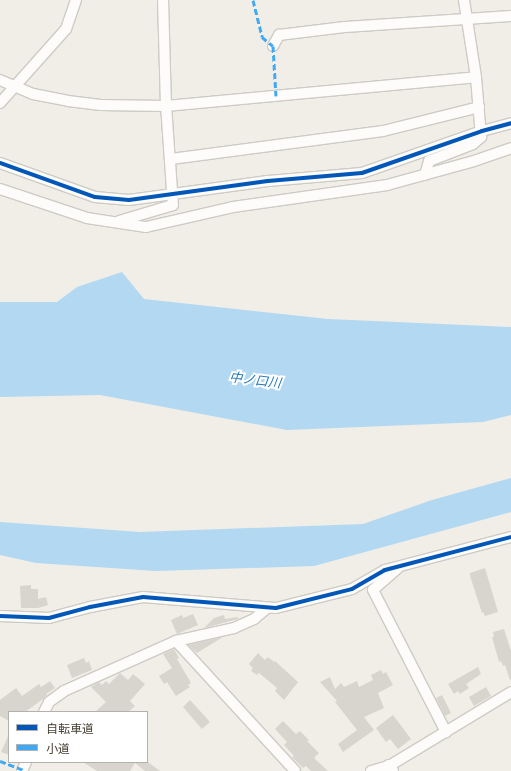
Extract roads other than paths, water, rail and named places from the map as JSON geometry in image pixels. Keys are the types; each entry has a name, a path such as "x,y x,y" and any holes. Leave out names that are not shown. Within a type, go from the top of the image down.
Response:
{"street":[{"path":"0,103 66,30 76,0"},
{"path":"116,222 173,205 171,159 166,106 163,0"},
{"path":"426,175 429,162 473,144 481,137 482,131 476,77 464,0"},
{"path":"273,46 279,35 345,27 511,16"},
{"path":"0,80 15,88 40,96 101,105 166,106 476,77"},
{"path":"171,159 383,132 479,107"},
{"path":"0,163 95,197 129,200 268,181 362,173 482,131 511,123"},
{"path":"0,189 87,218 146,227 162,225 233,207 388,185 474,161 511,148"},
{"path":"0,616 49,618 90,607 143,597 276,608 352,589 385,570 511,537"},
{"path":"399,566 373,590 446,732"},
{"path":"44,711 49,702 64,692 176,641 234,628 254,619 268,608"},
{"path":"176,641 295,771"},
{"path":"371,771 390,768 511,692"}],"water":[{"name":"中ノ口川","path":"122,272 144,299 328,319 511,327 511,415 483,422 287,430 100,395 0,397 0,302 57,302 77,287"},
{"path":"511,478 511,512 314,566 156,571 36,563 0,555 0,522 140,532 363,524 432,500"}]}
